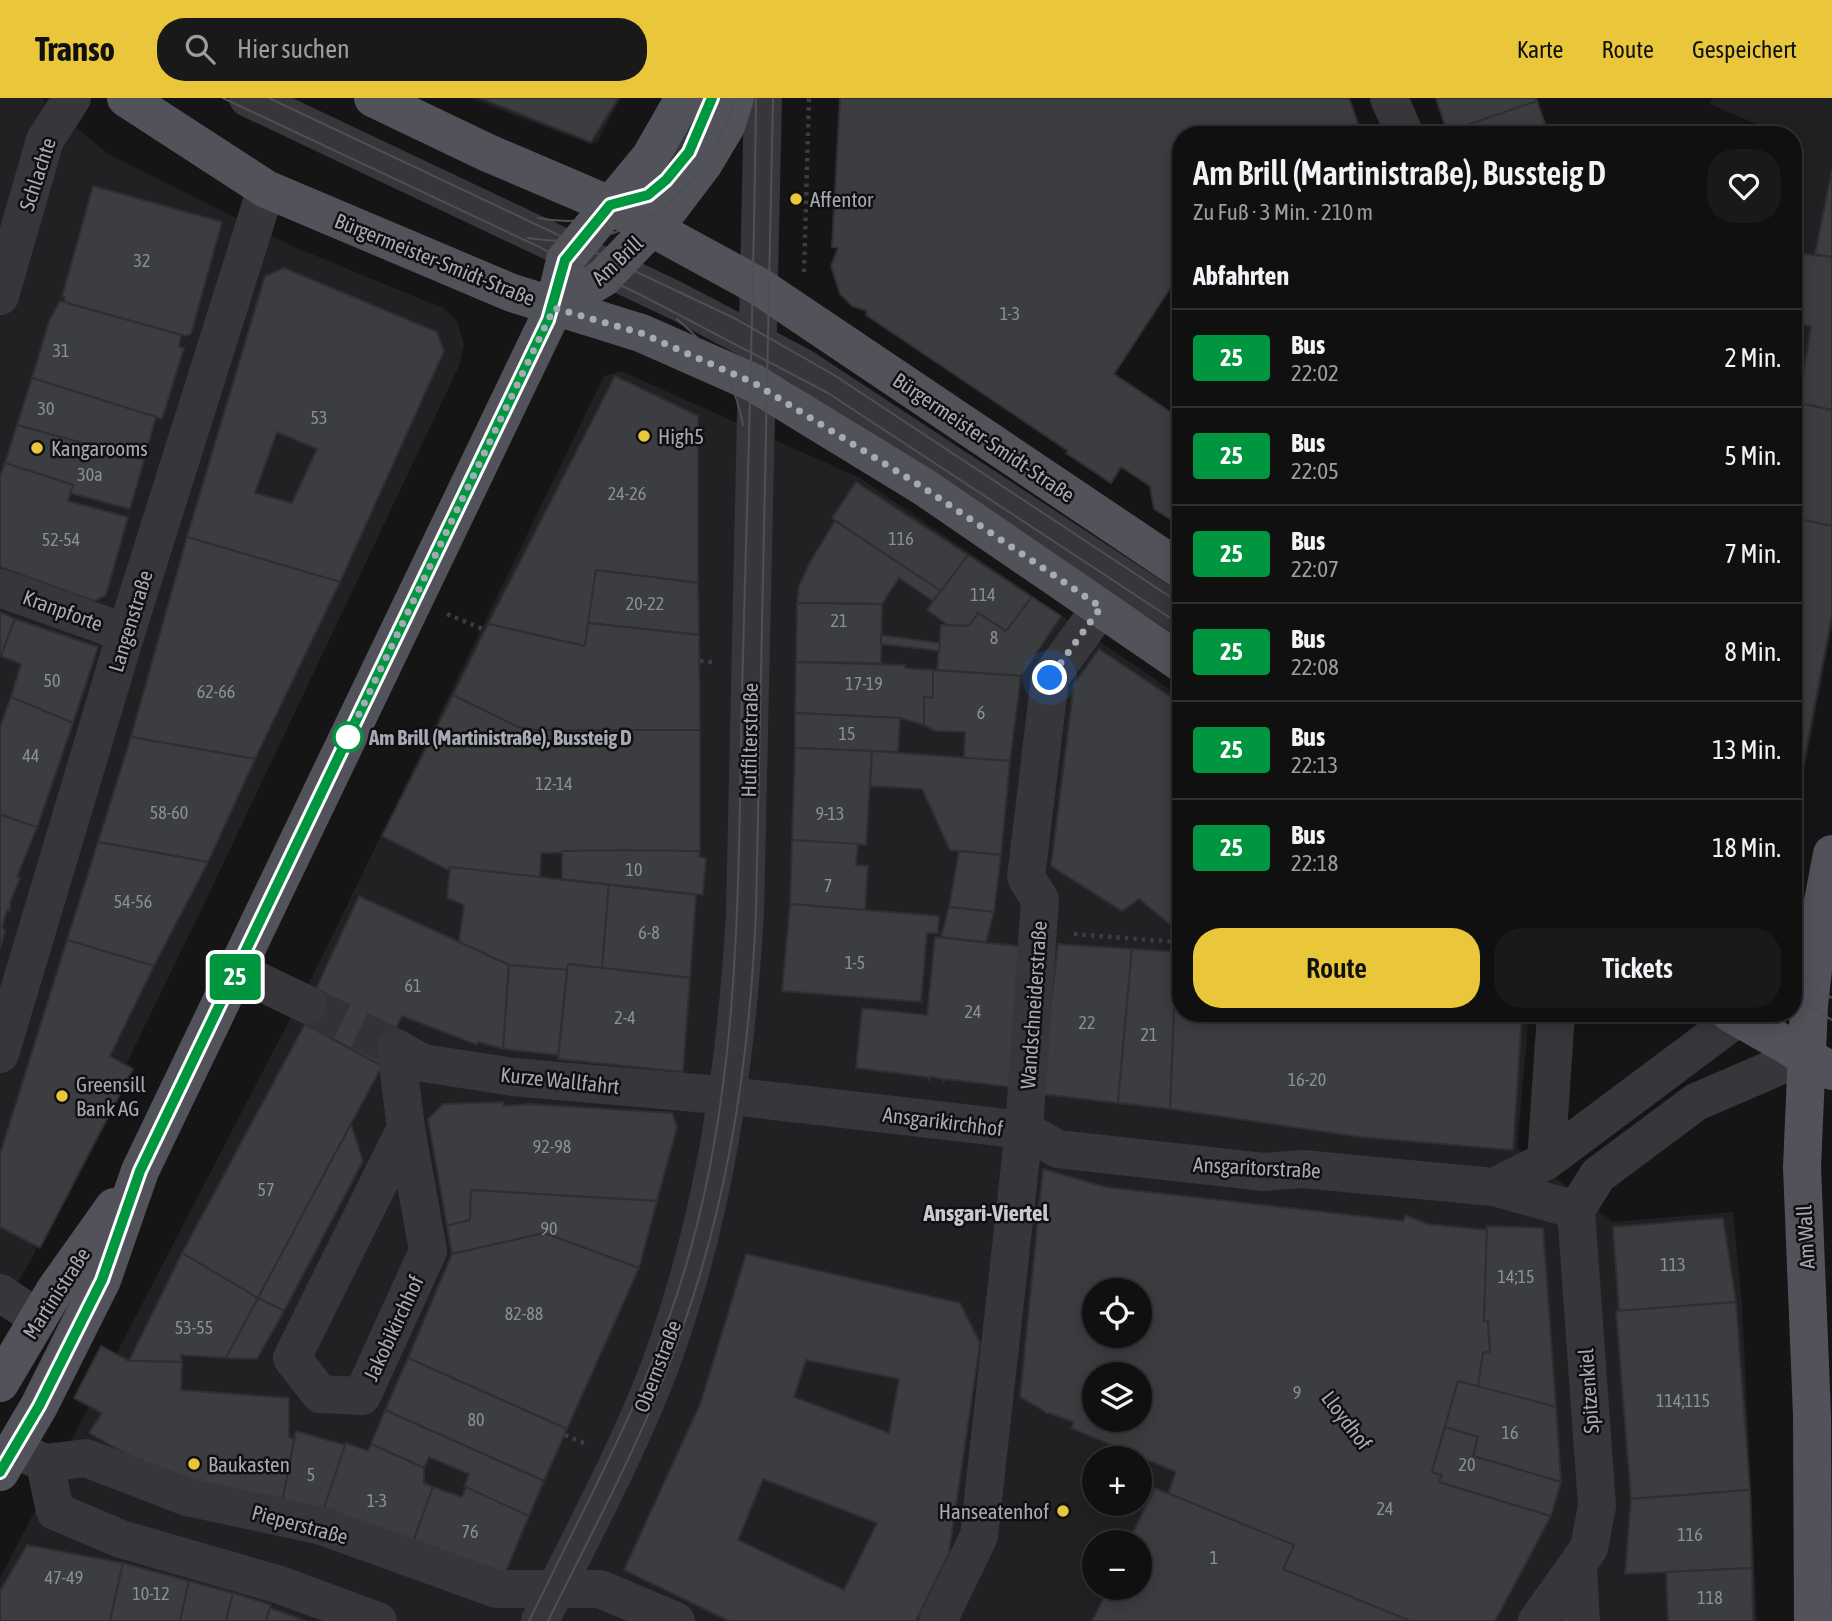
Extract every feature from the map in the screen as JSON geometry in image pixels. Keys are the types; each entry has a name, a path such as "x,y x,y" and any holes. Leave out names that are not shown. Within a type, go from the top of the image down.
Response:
{"main road":[{"name":"Bürgermeister-Smidt-Straße","path":"126,98 266,189 441,264 554,308 641,333 757,384 924,488 1172,657"},
{"name":"Bürgermeister-Smidt-Straße","path":"373,98 488,153 610,205 760,287 1172,564"},
{"name":"Am Brill","path":"554,308 565,260 651,156 684,98"},
{"name":"Am Brill","path":"554,308 603,278 651,228 704,163 726,126 735,98"},
{"name":"Martinistraße","path":"19,1461 39,1406 102,1280 140,1171 554,308"},
{"name":"Am Wall","path":"1813,1621 1812,1415 1802,1167 1819,1063 1809,939 1832,854"},
{"path":"1749,1022 1819,1063"},
{"name":"Martinistraße","path":"0,1383 38,1318 140,1171"}],"street":[{"name":"Schlachte","path":"0,296 45,140 72,98"},
{"path":"248,98 610,270 758,343 823,379 1172,610"},
{"path":"610,205 648,195 666,180 689,152 712,98"},
{"name":"Hutfilterstraße","path":"730,1096 740,1004 745,913 763,98"},
{"path":"1389,98 1401,126"},
{"name":"Langenstraße","path":"0,1054 126,633 266,189"},
{"name":"Kranpforte","path":"0,588 126,633"},
{"name":"Wandschneiderstraße","path":"1024,1130 1040,900 1026,877 1050,678 1101,607"},
{"path":"238,971 308,1005"},
{"path":"1546,1161 1555,1022"},
{"path":"1494,1187 1546,1161 1728,1022"},
{"name":"Kurze Wallfahrt","path":"396,1048 423,1063 513,1076 730,1096"},
{"name":"Jakobikirchhof","path":"396,1048 406,1128 428,1251 362,1396 320,1394 292,1358 406,1128"},
{"path":"1576,1210 1598,1175 1696,1102 1819,1063"},
{"name":"Ansgarikirchhof","path":"730,1096 1024,1130 979,1536 938,1621"},
{"name":"Obernstraße","path":"547,1605 623,1451 659,1367 699,1244 717,1169 730,1096"},
{"name":"Ansgaritorstraße","path":"1024,1130 1058,1149 1264,1172 1302,1169 1494,1187 1576,1210"},
{"name":"Spitzenkiel","path":"1576,1210 1597,1506 1589,1548 1578,1567"},
{"path":"0,1293 38,1318"},
{"name":"Pieperstraße","path":"19,1461 86,1458 187,1497 322,1527 547,1605 600,1589 676,1621"},
{"path":"19,1461 55,1511 121,1539 280,1585 378,1621"},
{"path":"1537,1621 1578,1567"},
{"path":"1578,1567 1581,1621"}],"path":[{"path":"802,315 809,98"},
{"path":"1038,944 1172,942"},
{"path":"1128,1362 1170,1342 1189,1197"},
{"path":"1029,1310 1082,1320"},
{"name":"Lloydhof","path":"1152,1337 1308,1394 1368,1475 1391,1501 1407,1506"},
{"path":"1046,1412 1082,1386"}],"shaded area":[{"path":"0,98 41,98 108,154 292,246 443,308 457,321 464,344 459,366 205,902 31,1260 0,1312"},
{"path":"469,98 621,98 597,142 590,144"},
{"path":"1713,98 1832,98 1832,627 1802,782 1802,126 1761,126 1710,104"},
{"path":"621,371 860,478 1172,691 1172,1022 1528,1022 1517,1148 1613,1222 1733,1212 1742,1304 1757,1621 0,1621 0,1578 319,963 604,376"}],"building":[{"path":"480,98 618,98 591,142"},
{"path":"840,98 1349,98 1359,126 1172,126 1172,286 1114,374 1172,413 1172,520 1154,509 1150,486 1121,467 1111,483 866,315 867,311 852,306 840,294 831,266 838,248 832,247"},
{"path":"1436,98 1536,98 1537,101 1464,126 1445,126"},
{"path":"1537,101 1546,126 1464,126"},
{"path":"1832,170 1832,257 1815,254"},
{"path":"93,186 222,222 191,334 185,336 64,302 65,297 62,297"},
{"path":"1802,254 1832,257 1832,410 1802,404 1802,384 1811,326 1802,324"},
{"path":"284,268 437,332 444,351 340,582 187,537 265,276","holes":["277,432 317,449 292,503 255,493"]},
{"path":"60,301 181,335 179,347 184,348 162,419 32,378 49,321"},
{"path":"615,376 698,416 698,583 596,570 585,646 488,624"},
{"path":"32,378 156,417 144,460 17,425"},
{"path":"1802,404 1832,410 1832,526 1802,520"},
{"path":"17,425 144,460 130,509 70,493 73,485 5,463"},
{"path":"5,463 73,485 68,501 128,517 106,595 94,601 0,567 0,476"},
{"path":"856,482 968,555 941,591 832,518"},
{"path":"1802,520 1832,526 1832,615 1802,770"},
{"path":"835,521 941,591 933,601 899,578 882,604 797,603 799,586 809,564"},
{"path":"187,537 340,582 255,759 131,737"},
{"path":"968,555 1032,597 1006,631 978,613 969,626 948,625 927,610"},
{"path":"596,570 698,583 699,635 588,623"},
{"path":"1032,597 1061,616 1021,676 937,670 941,625 969,626 978,613 1006,631"},
{"path":"797,603 882,604 881,663 796,662"},
{"path":"0,612 15,619 1,656 0,656"},
{"path":"15,619 98,647 73,723 11,697 21,664 1,656"},
{"path":"588,623 699,635 700,730 534,730 518,727 453,695 488,624 585,646"},
{"path":"881,635 940,643 939,651 881,644"},
{"path":"1099,649 1172,698 1172,926 1139,899 1122,911 1051,866 1074,684"},
{"path":"796,662 905,665 905,668 933,670 933,698 924,697 924,725 900,718 795,713"},
{"path":"933,670 1021,676 1010,761 964,758 965,732 935,731 924,725 924,697 933,698"},
{"path":"453,695 518,727 534,730 700,730 700,851 541,853 540,878 450,867 448,870 382,836"},
{"path":"11,697 73,723 37,828 0,814 0,727"},
{"path":"795,713 900,718 898,752 795,748"},
{"path":"131,737 255,759 208,862 98,842"},
{"path":"795,748 872,751 866,845 792,840"},
{"path":"872,751 1010,761 1001,855 950,850 922,789 870,786"},
{"path":"0,815 37,827 17,877 20,878 2,927 5,931 0,949"},
{"path":"792,840 858,844 856,865 868,866 865,910 790,904"},
{"path":"98,842 208,862 154,966 67,940"},
{"path":"562,851 700,851 699,857 706,858 703,895 562,879"},
{"path":"959,851 1001,855 994,912 949,907"},
{"path":"450,867 609,885 602,968 568,964 567,970 509,965 459,942 464,905 447,898"},
{"path":"609,885 696,895 690,978 602,968"},
{"path":"359,896 509,965 503,1049 478,1042 477,1045 402,1016 378,1064 301,1021"},
{"path":"790,904 939,916 938,933 927,933 921,1002 782,991"},
{"path":"949,907 994,912 986,942 941,937"},
{"path":"935,937 1026,947 1010,1087 946,1079 943,1082 943,1079 930,1077 930,1080 927,1077 856,1068 862,1008 927,1015"},
{"path":"67,940 154,966 110,1056 133,1069 40,1248 0,1227 0,1154"},
{"path":"1058,944 1132,949 1118,1103 1040,1094"},
{"path":"1132,949 1172,952 1173,1022 1170,1109 1118,1103"},
{"path":"568,964 690,978 683,1072 558,1059"},
{"path":"509,965 567,970 558,1055 503,1049"},
{"path":"1173,1022 1521,1022 1513,1150 1360,1137 1170,1109"},
{"path":"305,1024 382,1066 258,1298 182,1253"},
{"path":"503,1102 504,1106 529,1104 672,1113 677,1127 657,1201 471,1190 470,1220 447,1226 428,1119 443,1104"},
{"path":"351,1124 363,1161 284,1311 258,1298"},
{"path":"1043,1169 1105,1187 1403,1221 1406,1215 1427,1224 1487,1230 1484,1321 1488,1321 1490,1352 1483,1353 1478,1387 1458,1381 1432,1472 1442,1475 1439,1482 1551,1516 1495,1621 1410,1621 1283,1569 1294,1545 1168,1494 1176,1472 1152,1462 1152,1446 1114,1446 1071,1428 1074,1422 1046,1412 1020,1397"},
{"path":"471,1190 657,1201 639,1268 544,1233 452,1254 447,1226 470,1220"},
{"path":"1723,1218 1736,1302 1619,1311 1613,1227"},
{"path":"1487,1226 1543,1228 1556,1407 1478,1387 1483,1353 1490,1352 1488,1321 1484,1321"},
{"path":"544,1233 639,1268 567,1429 408,1358 452,1254"},
{"path":"182,1253 258,1298 226,1358 181,1355 182,1362 129,1361"},
{"path":"746,1254 960,1303 980,1343 949,1553 916,1621 729,1621 624,1570 701,1402","holes":["806,1360 899,1379 889,1433 794,1397","763,1479 877,1523 844,1590 738,1540"]},
{"path":"258,1298 284,1311 257,1359 226,1358"},
{"path":"1736,1302 1750,1490 1631,1499 1616,1311"},
{"path":"101,1346 129,1361 182,1362 181,1390 289,1398 289,1437 294,1439 282,1505 190,1482 142,1463 89,1433 102,1413 74,1398"},
{"path":"408,1358 567,1429 544,1481 385,1410"},
{"path":"1458,1381 1556,1407 1561,1482 1473,1456 1478,1437 1445,1427"},
{"path":"385,1410 544,1481 529,1516 464,1487 469,1474 429,1457 424,1468 371,1444"},
{"path":"1445,1427 1478,1437 1473,1456 1561,1482 1551,1516 1439,1482 1442,1475 1432,1472"},
{"path":"296,1431 345,1445 322,1514 282,1503"},
{"path":"346,1443 368,1451 371,1444 424,1468 424,1483 433,1487 412,1545 322,1514"},
{"path":"433,1487 462,1497 466,1487 529,1516 504,1576 412,1545"},
{"path":"1155,1488 1294,1545 1283,1569 1410,1621 1092,1621 1102,1600 1152,1600 1152,1530 1134,1530 1141,1516 1152,1516 1152,1494"},
{"path":"1750,1490 1752,1568 1625,1574 1631,1499"},
{"path":"27,1545 123,1563 110,1621 0,1621 0,1591"},
{"path":"123,1563 189,1581 180,1621 110,1621"},
{"path":"1752,1568 1753,1621 1668,1621 1666,1572"},
{"path":"189,1581 233,1593 226,1621 180,1621"},
{"path":"233,1593 271,1605 266,1621 226,1621"},
{"path":"270,1608 306,1621 266,1621"}],"tunnel":[{"path":"308,1005 396,1048"}],"tram line":[{"path":"223,98 639,294 828,393 1172,619"},
{"path":"269,98 736,319 834,375 1172,598"},
{"path":"538,218 569,221 598,217 624,208 648,194 669,175 687,152 712,98"},
{"path":"528,238 565,241 599,237 631,226 659,210 684,189 705,163 722,133 735,98"},
{"path":"529,1621 617,1441 657,1350 689,1255 719,1117 728,1047 737,906 756,98"},
{"path":"548,1621 636,1443 684,1325 717,1210 740,1092 756,912 773,98"},
{"path":"677,319 702,342 720,365 734,392 743,425"},
{"path":"1802,981 1832,998"},
{"path":"1802,1002 1832,1020"}],"bus line":[{"name":"25","path":"0,1472 39,1406 102,1280 140,1171 554,308 565,260 610,205 648,195 666,180 689,152 708,113 712,98"}],"place":[{"name":"Affentor","path":"796,199"},
{"name":"High5","path":"644,436"},
{"name":"Kangarooms","path":"37,448"},
{"name":"Am Brill (Martinistraße), Bussteig D","path":"348,737"},
{"name":"Greensill Bank AG","path":"62,1096"},
{"name":"Baukasten","path":"194,1464"},
{"name":"Hanseatenhof","path":"1063,1511"}],"district":[{"name":"Ansgari-Viertel","path":"986,1213"}],"route":[{"path":"348,737 554,308 641,333 754,383 924,488 1101,607 1050,678"}]}
